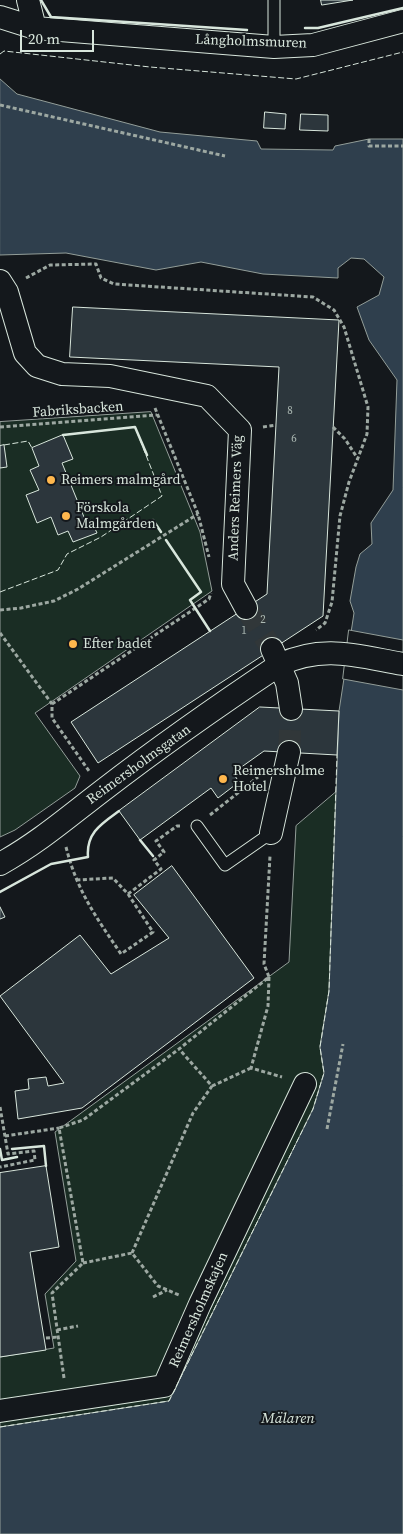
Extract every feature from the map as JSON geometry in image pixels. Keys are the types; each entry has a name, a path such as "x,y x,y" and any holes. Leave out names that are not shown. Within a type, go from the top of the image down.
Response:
{"street":[{"path":"28,0 35,28"},
{"name":"Långholmsmuren","path":"0,17 35,28 274,46 313,46 403,21"},
{"name":"Anders Reimers Väg","path":"4,286 24,353 38,366 62,374 110,376 207,396 240,430 233,584"},
{"path":"233,584 246,608"},
{"name":"Reimersholmsgatan","path":"0,864 42,839 275,657 296,657 316,652 343,653 403,664"},
{"path":"275,657 291,695 291,709"},
{"path":"271,833 289,755"},
{"name":"Reimersholmskajen","path":"0,1411 164,1386 200,1304 304,1084"}],"lane":[{"path":"274,0 274,46"},
{"path":"197,826 225,865 271,833"}],"path":[{"path":"0,105 225,156"},
{"path":"369,139 369,146 403,146"},
{"path":"4,286 50,265 96,264 102,278 114,284 312,297 334,310 344,327 368,407 367,434 340,516 332,602 325,623 315,631"},
{"path":"146,384 198,514 211,564"},
{"name":"Fabriksbacken","path":"0,427 157,415"},
{"path":"333,427 345,439 358,459"},
{"path":"0,610 54,601 78,589 198,514"},
{"path":"52,704 209,599 214,581 233,584"},
{"path":"0,633 52,704 52,718 86,767"},
{"path":"128,894 161,870 154,860 164,852 156,841 177,826 197,826 289,755"},
{"path":"251,1068 268,1006 269,977 264,964 271,833"},
{"path":"66,846 76,880 83,898 121,954 153,932 128,894 113,878 76,880"},
{"path":"5,1136 59,1128 83,1120 179,1049 269,977"},
{"path":"327,1129 343,1044"},
{"path":"179,1049 212,1086"},
{"path":"132,1253 193,1113 212,1086 251,1068 304,1084"},
{"path":"0,1107 8,1154 34,1151 35,1160 0,1167"},
{"path":"59,1128 83,1263"},
{"path":"68,1401 52,1293 83,1263 132,1253"},
{"path":"132,1253 158,1286 200,1304"},
{"path":"153,1297 167,1290"},
{"path":"57,1330 78,1326"},
{"path":"46,1338 58,1336"}],"green space":[{"path":"151,412 200,532 212,591 35,713 80,776 75,788 15,830 0,837 0,422"},
{"path":"336,792 329,991 320,1047 324,1073 313,1109 169,1401 0,1427 0,1357 54,1348 45,1294 76,1261 55,1132 289,962 296,826"}],"water":[{"name":"Mälaren","path":"0,79 17,94 160,132 257,141 261,149 333,150 335,146 369,139 403,139 403,1534 0,1534 0,1427 169,1401 313,1109 324,1073 320,1047 329,991 339,711 354,613 350,601 360,554 372,544 371,523 393,490 397,380 369,340 357,307 379,295 384,277 364,259 351,258 338,268 338,278 263,274 201,262 156,270 66,253 0,255"}],"pier":[{"path":"349,630 403,640 403,690 343,679"}],"building":[{"path":"321,0 353,0 322,5"},
{"path":"265,112 286,114 285,129 264,128"},
{"path":"301,114 328,115 328,131 300,130"},
{"path":"73,307 339,320 323,616 98,763 71,722 267,594 279,367 70,357"},
{"name":"Reimers malmgård","path":"63,435 73,459 62,463 86,522 91,520 97,533 73,542 68,531 58,535 51,517 37,523 26,495 39,490 30,470 39,466 32,448"},
{"path":"4,445 7,467 0,468 0,446"},
{"path":"260,707 339,711 337,755 264,751 233,773 239,782 218,798 211,788 140,840 119,811"},
{"path":"172,866 254,978 82,1108 18,1119 15,1091 29,1089 28,1079 46,1077 48,1086 64,1083 0,996 80,935 111,974 169,938 134,895"},
{"path":"0,907 5,917 0,919"},
{"path":"46,1166 59,1247 30,1252 46,1350 0,1357 0,1173"}],"tunnel":[{"path":"246,608 272,649"},
{"path":"289,752 291,709"}],"fence":[{"path":"0,54 4,51 150,67 296,79 403,52"},
{"path":"0,592 58,570 67,554 101,537 162,496 135,427 63,435"},
{"path":"4,445 28,441 32,448"},
{"path":"0,1427 169,1401 313,1109 324,1073 320,1047 329,991 337,755"}],"wall":[{"path":"41,0 51,17 247,30"},
{"path":"305,28 318,28 403,8"},
{"path":"63,435 135,427 147,455"},
{"path":"153,520 161,532"},
{"path":"166,540 201,592 190,600 210,631"},
{"path":"0,892 51,864 88,857 89,842 92,835 119,811"},
{"path":"140,840 153,856"},
{"path":"12,1149 44,1146 46,1166"},
{"path":"0,1149 2,1160 17,1157"}],"place":[{"name":"Reimers malmgård","path":"51,480"},
{"name":"Förskola Malmgården","path":"66,516"},
{"name":"Efter badet","path":"73,644"},
{"name":"Reimersholme Hotel","path":"223,779"}]}
